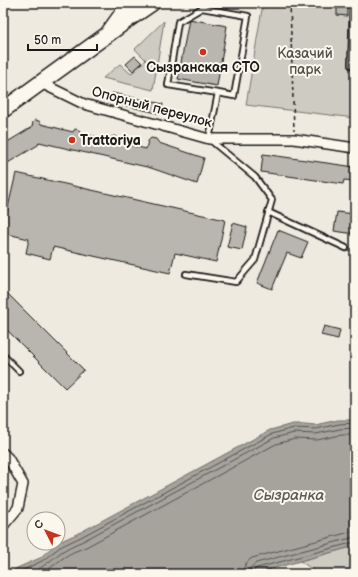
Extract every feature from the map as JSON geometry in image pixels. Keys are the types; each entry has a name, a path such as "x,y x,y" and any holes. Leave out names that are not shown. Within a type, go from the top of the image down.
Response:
{"main road":[{"path":"3,110 152,3"}],"street":[{"path":"103,37 128,3"},
{"name":"Опорный переулок","path":"41,83 84,104 209,139 294,139 355,148"},
{"path":"3,453 8,458 23,484 18,508 3,526"}],"lane":[{"path":"353,3 351,65 355,65"},
{"path":"202,8 248,16 234,96 218,93 168,84 178,22 202,8"},
{"path":"186,274 236,282 255,260 272,200 255,177 209,139 218,93"},
{"path":"268,212 346,248"},
{"path":"3,355 19,371"}],"path":[{"path":"290,3 294,139"}],"green space":[{"name":"Казачий парк","path":"263,3 355,3 355,118 246,105"},
{"path":"164,21 153,90 103,78 120,64 131,74 146,60 135,49"},
{"path":"355,546 355,574 319,574 300,561"}],"water":[{"name":"Сызранка","path":"338,420 355,420 355,546 253,574 8,574 17,568 40,558 48,551 66,551 66,539 270,430 293,424 315,425"}],"building":[{"path":"337,6 347,6 347,16 337,15"},
{"name":"Сызранская СТО","path":"189,19 227,26 217,86 178,79"},
{"path":"135,56 142,63 133,71 126,64"},
{"path":"112,93 163,104 161,114 110,102"},
{"path":"35,120 39,121 41,124 73,132 75,129 79,130 80,133 110,140 111,137 115,136 118,139 118,142 146,149 148,141 151,138 156,139 159,143 204,158 197,184 151,168 39,142 38,145 6,164 3,178 3,142 5,140 9,141 32,127"},
{"path":"263,154 355,167 355,181 344,180 343,184 261,172"},
{"path":"16,173 225,220 216,262 175,253 170,273 53,247 50,259 26,253 29,239 3,233"},
{"path":"337,212 355,214 355,234 334,231"},
{"path":"233,223 247,227 242,250 227,247"},
{"path":"278,230 308,242 301,258 287,253 272,289 257,283"},
{"path":"3,289 84,370 65,388 3,326"},
{"path":"324,326 340,330 338,339 321,335"}],"place":[{"name":"Сызранская СТО","path":"203,52"},
{"name":"Trattoriya","path":"72,140"}]}
